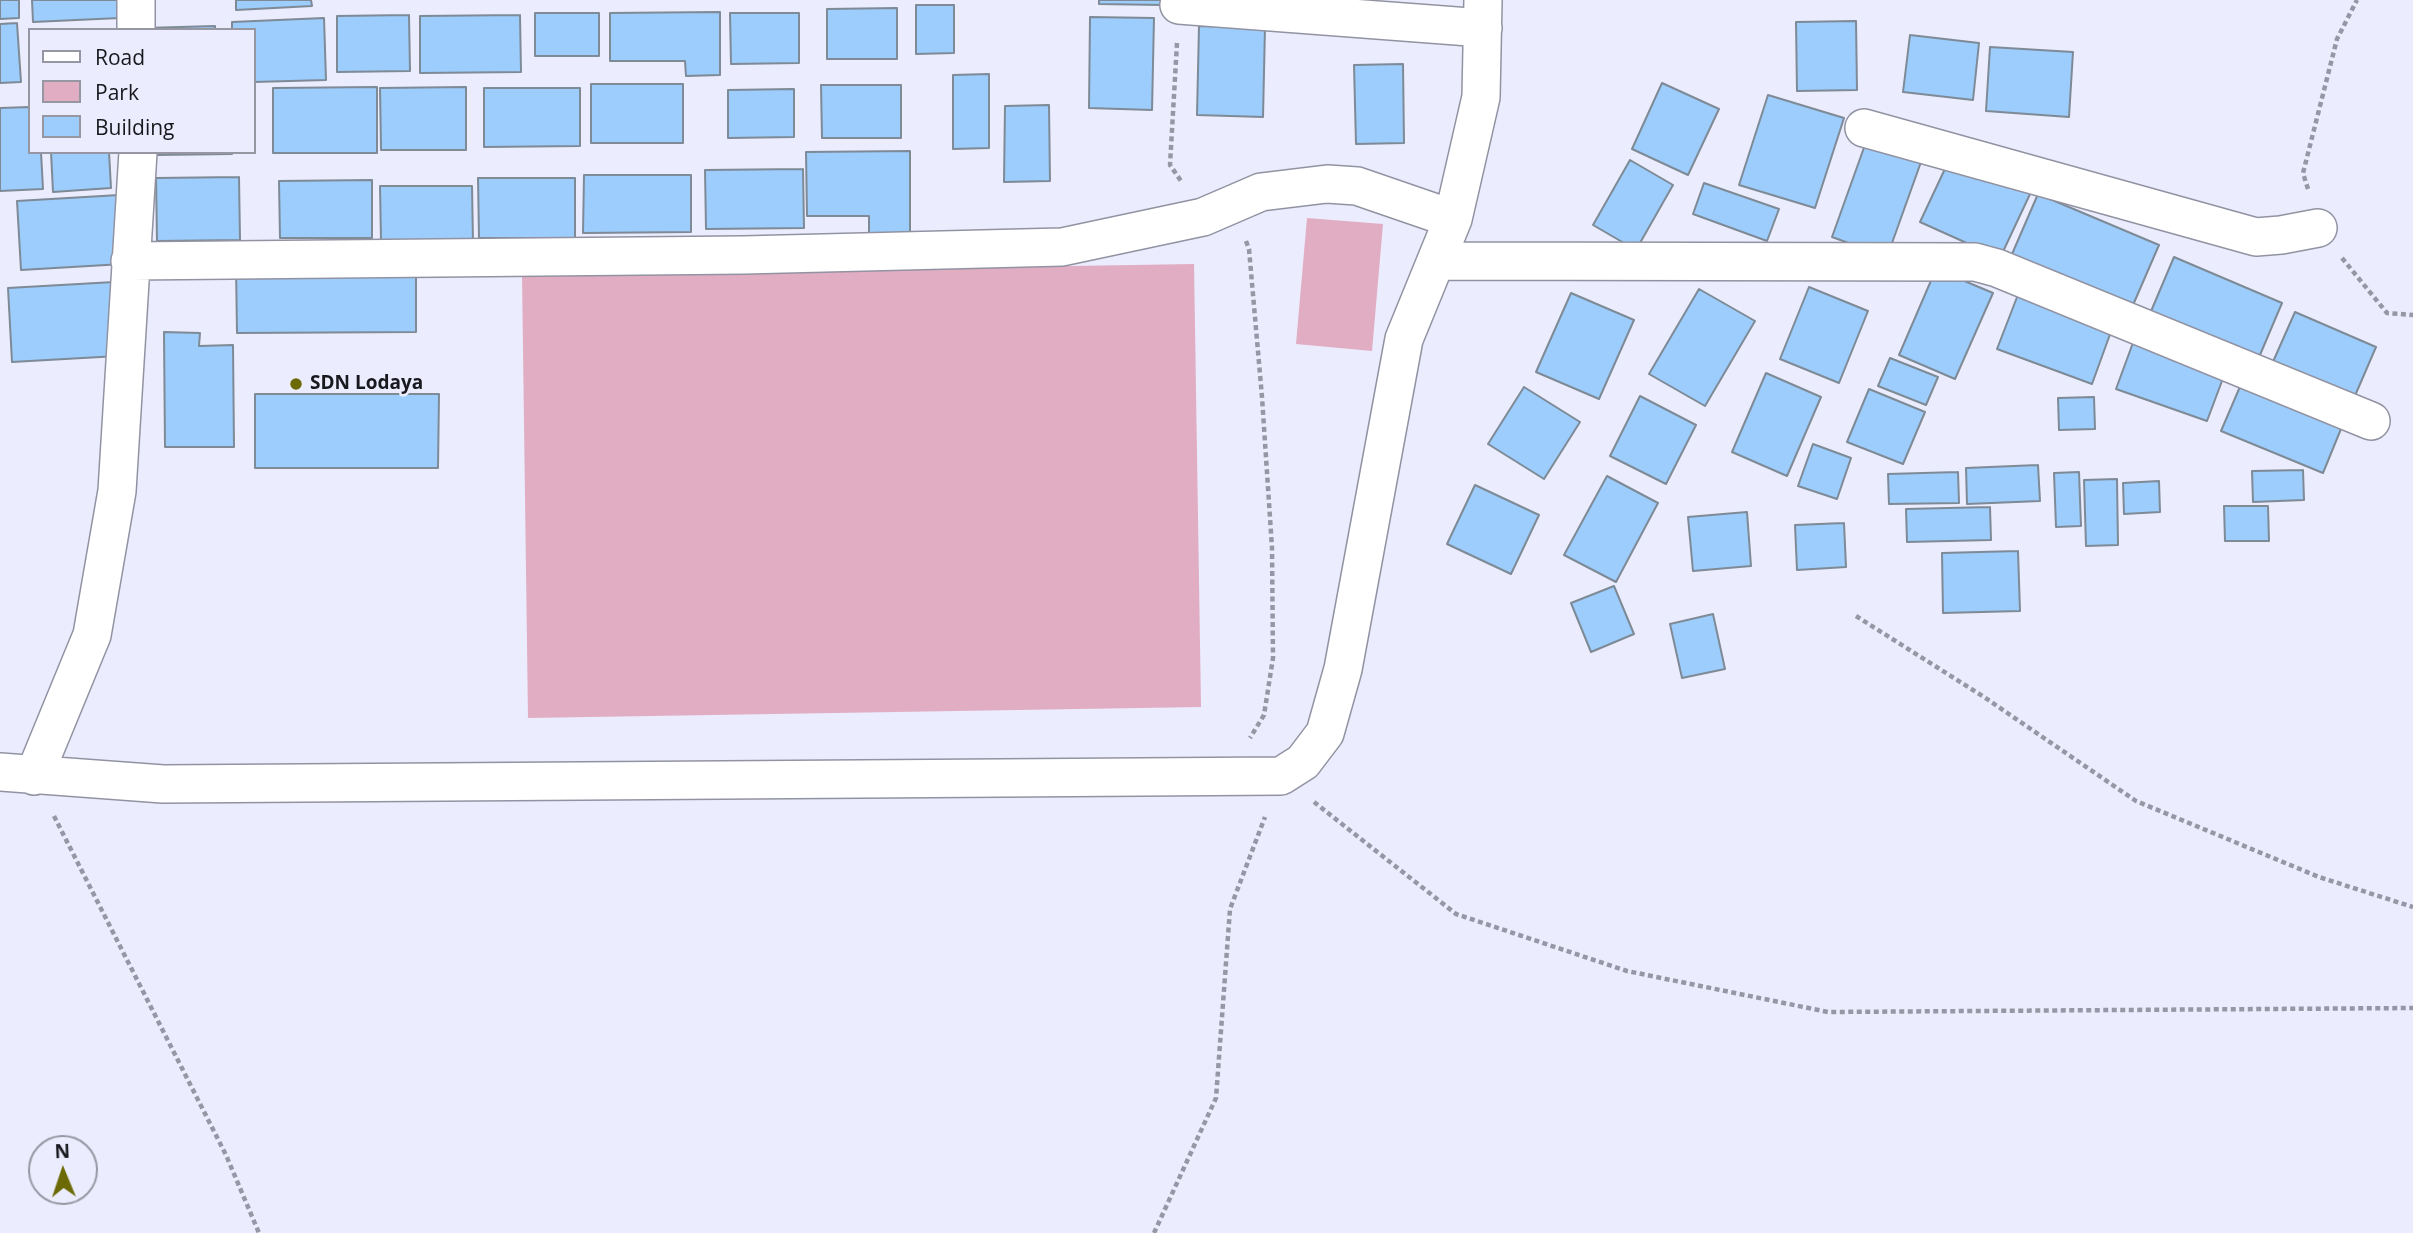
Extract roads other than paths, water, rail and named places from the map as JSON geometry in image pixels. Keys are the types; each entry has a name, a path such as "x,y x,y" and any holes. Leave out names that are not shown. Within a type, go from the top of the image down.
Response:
{"street":[{"path":"136,0 136,28"},
{"path":"138,154 117,491 92,635 17,774 177,784 1281,776 1303,762 1325,733 1343,669 1404,339 1453,219 1481,97 1483,14 1179,5"},
{"path":"1864,128 2256,237 2318,228"},
{"path":"130,261 744,255 1062,247 1203,216 1261,191 1327,184 1357,186 1453,219"},
{"path":"1436,261 1976,262 1997,268 2371,421"}],"place":[{"name":"SDN Lodaya","path":"296,384"}]}
